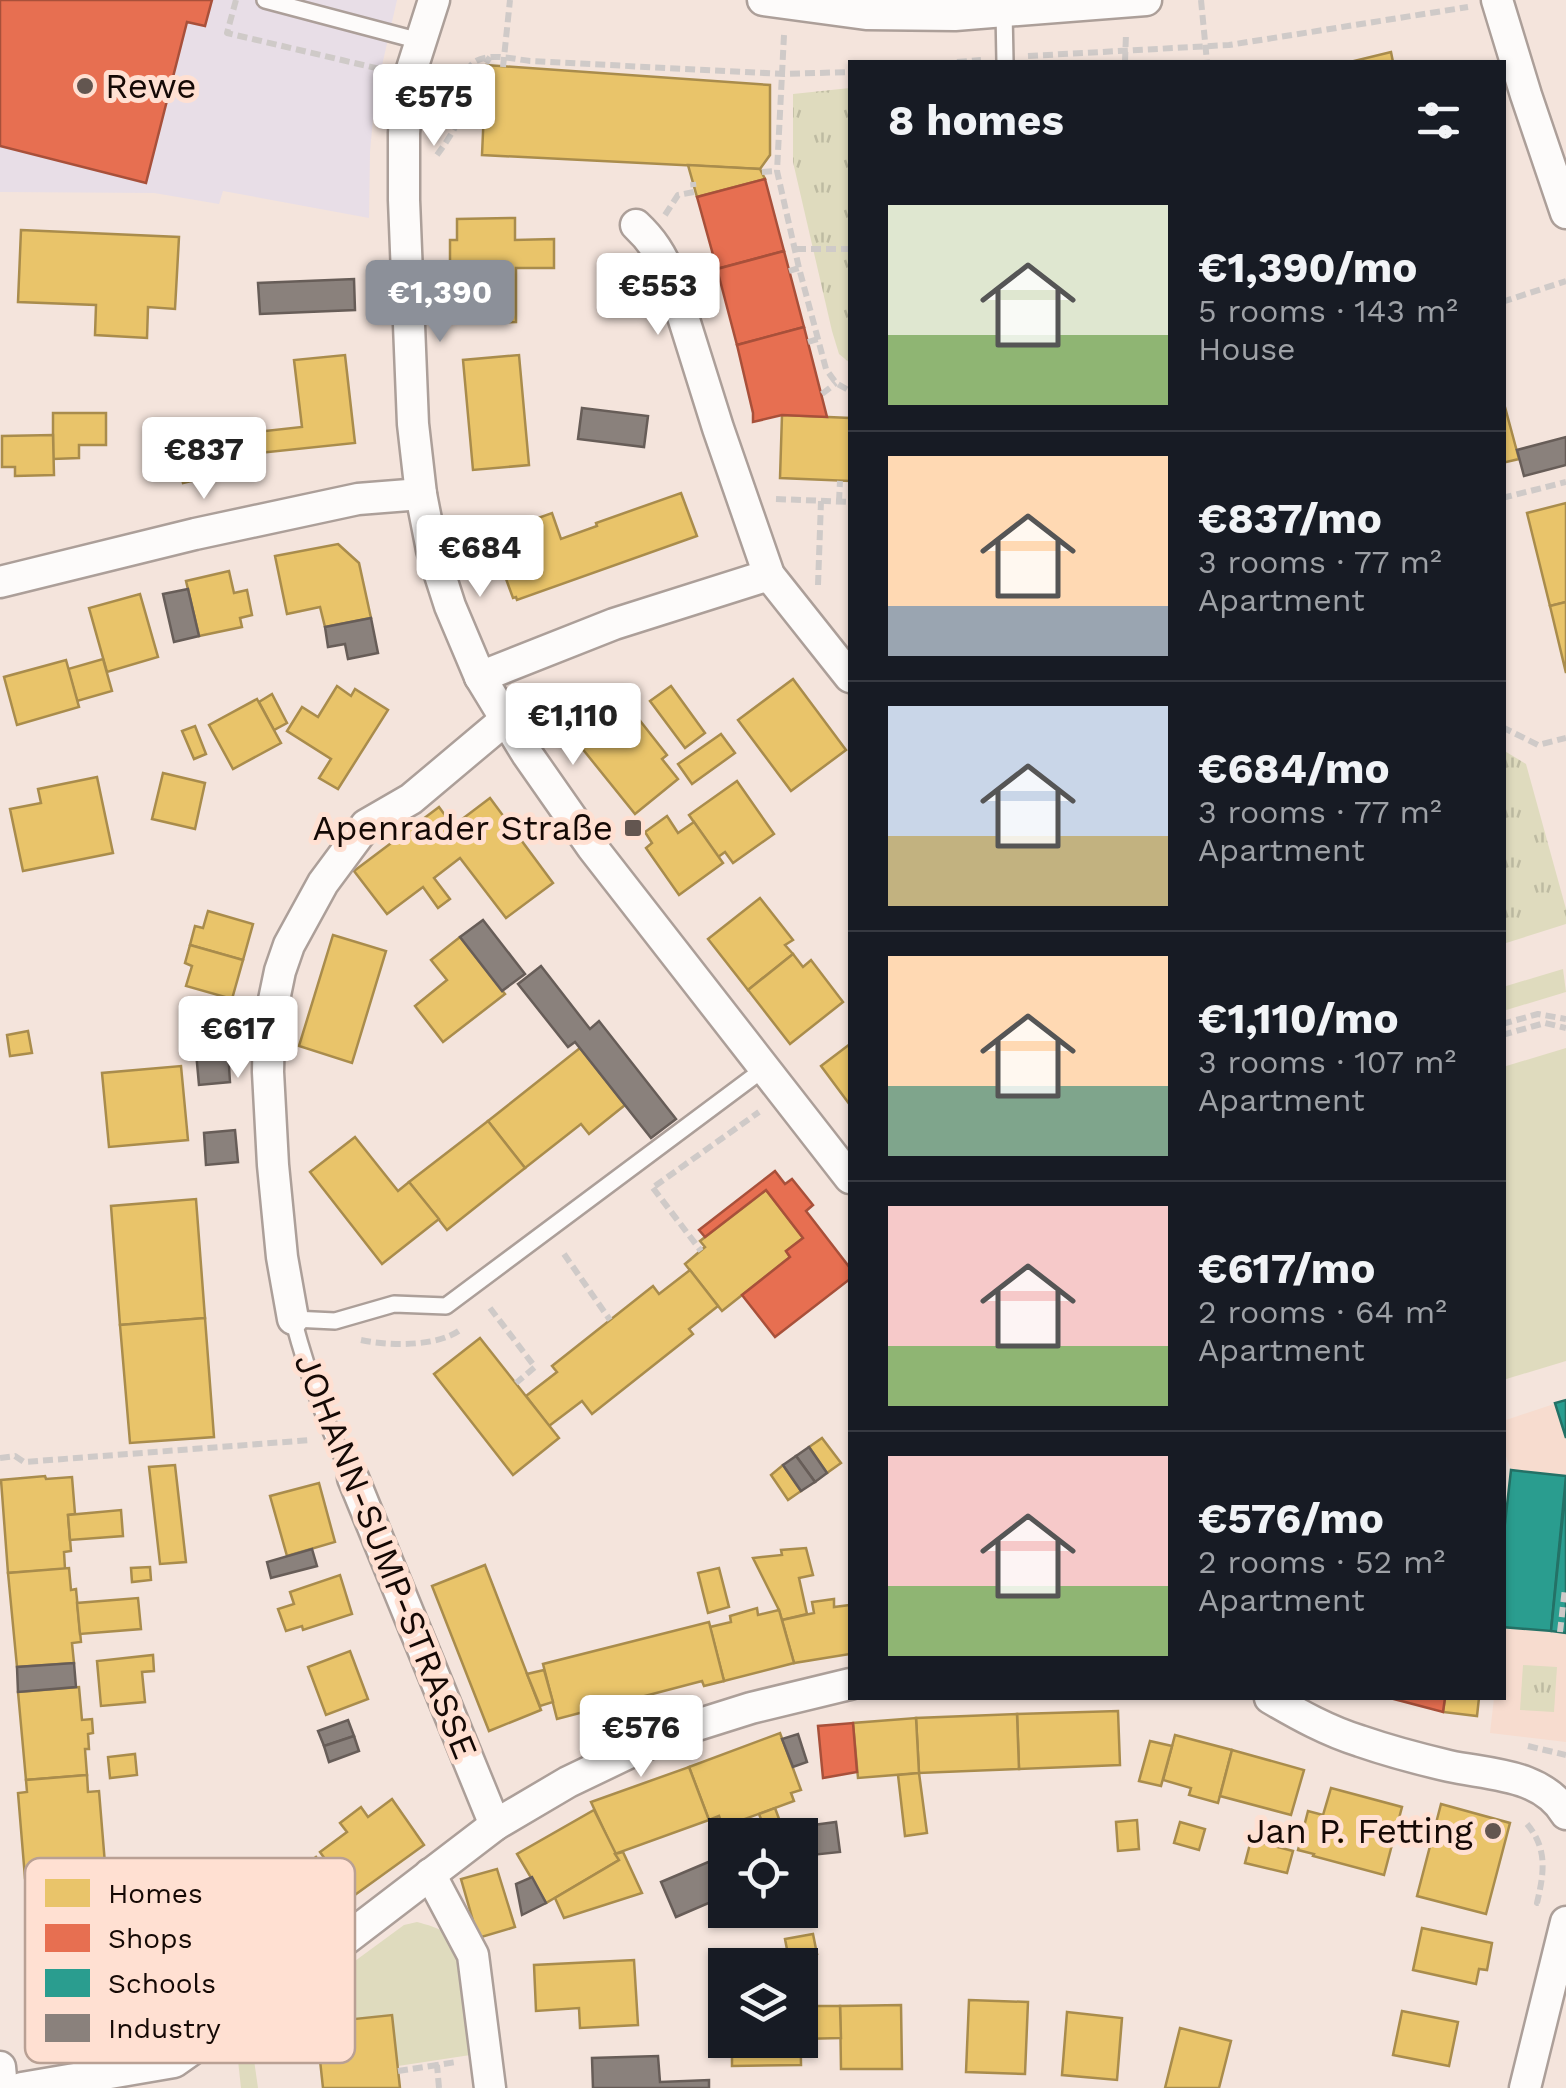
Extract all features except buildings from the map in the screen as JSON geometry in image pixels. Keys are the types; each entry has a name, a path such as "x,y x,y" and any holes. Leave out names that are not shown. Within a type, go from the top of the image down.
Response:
{"street":[{"path":"434,0 410,75 404,133 404,200 413,424 432,550 444,588 480,677 592,847 848,1175"},
{"path":"774,2 866,14 955,15 1146,0"},
{"path":"1497,1 1566,213"},
{"path":"643,231 660,251 670,275 769,574 848,674"},
{"path":"0,582 358,499 422,494"},
{"path":"480,677 614,624 769,574"},
{"name":"JOHANN-SUMP-STRASSE","path":"293,1319 282,1257 268,1072 269,1024 280,971 289,946 334,867 366,825 411,798 505,720"},
{"name":"JOHANN-SUMP-STRASSE","path":"354,1478 495,1825"},
{"path":"355,1932 495,1825 568,1782 643,1746 751,1708 848,1684"},
{"path":"1273,1700 1357,1740 1449,1766 1524,1781 1548,1793 1566,1814"},
{"path":"430,1874 473,1955 490,2088"},
{"path":"1525,2088 1559,1914"},
{"path":"22,2088 168,2063"},
{"path":"0,2067 2,2088"}],"lane":[{"path":"266,0 420,41"},
{"path":"1004,11 1005,60"},
{"path":"293,1319 336,1320 394,1304 446,1306 765,1068"},
{"name":"JOHANN-SUMP-STRASSE","path":"293,1319 332,1438 354,1478"}],"path":[{"path":"236,0 227,33 410,75"},
{"path":"504,67 510,0"},
{"path":"1201,0 1207,60"},
{"path":"1005,60 1205,46 1497,1"},
{"path":"774,2 784,74 777,170 826,369 836,384 848,390"},
{"path":"446,96 482,94 484,66 490,56"},
{"path":"404,200 442,148 460,115 464,76 470,66 490,56 784,74 848,72"},
{"path":"762,172 777,170"},
{"path":"643,231 678,195 694,192 693,182"},
{"path":"796,250 848,249"},
{"path":"789,272 799,268"},
{"path":"1506,301 1566,281"},
{"path":"808,342 818,339"},
{"path":"822,394 836,384"},
{"path":"839,502 840,481"},
{"path":"1506,497 1566,482"},
{"path":"782,499 848,502"},
{"path":"800,614 817,597 821,501"},
{"path":"1506,729 1538,746 1566,738"},
{"path":"1506,1023 1538,1014 1566,1019"},
{"path":"1506,1034 1545,1023 1566,1028"},
{"path":"638,1198 785,1094"},
{"path":"653,1188 700,1251"},
{"path":"564,1254 610,1320"},
{"path":"490,1308 534,1368 516,1383"},
{"path":"0,1458 16,1456 24,1462 332,1438"},
{"path":"1560,1632 1564,1588"},
{"path":"1518,1818 1530,1826 1543,1854 1538,1902 1559,1914"},
{"path":"398,2071 437,2065"}],"shaded area":[{"path":"0,0 397,0 375,96 369,218 223,191 219,204 154,193 0,192"},
{"path":"1566,1400 1566,1742 1490,1733 1494,1700 1506,1700 1506,1514 1511,1470 1506,1456 1506,1420"}],"green space":[{"path":"848,88 848,361 839,354 832,331 793,162 793,94"},
{"path":"1506,752 1526,764 1566,909 1566,924 1506,943"},
{"path":"1563,969 1566,992 1506,1010 1506,986"},
{"path":"1566,1048 1566,1361 1506,1379 1506,1066"},
{"path":"1523,1665 1557,1667 1554,1712 1520,1710"},
{"path":"417,1922 440,1930 454,1945 464,1974 477,2054 398,2066 392,2015 355,2019 355,1961 404,1925"},
{"path":"238,2063 254,2063 258,2088 241,2088"}],"place":[{"name":"Rewe","path":"85,86"},
{"name":"Apenrader Straße","path":"633,828"},
{"name":"Jan P. Fetting","path":"1493,1831"}]}
